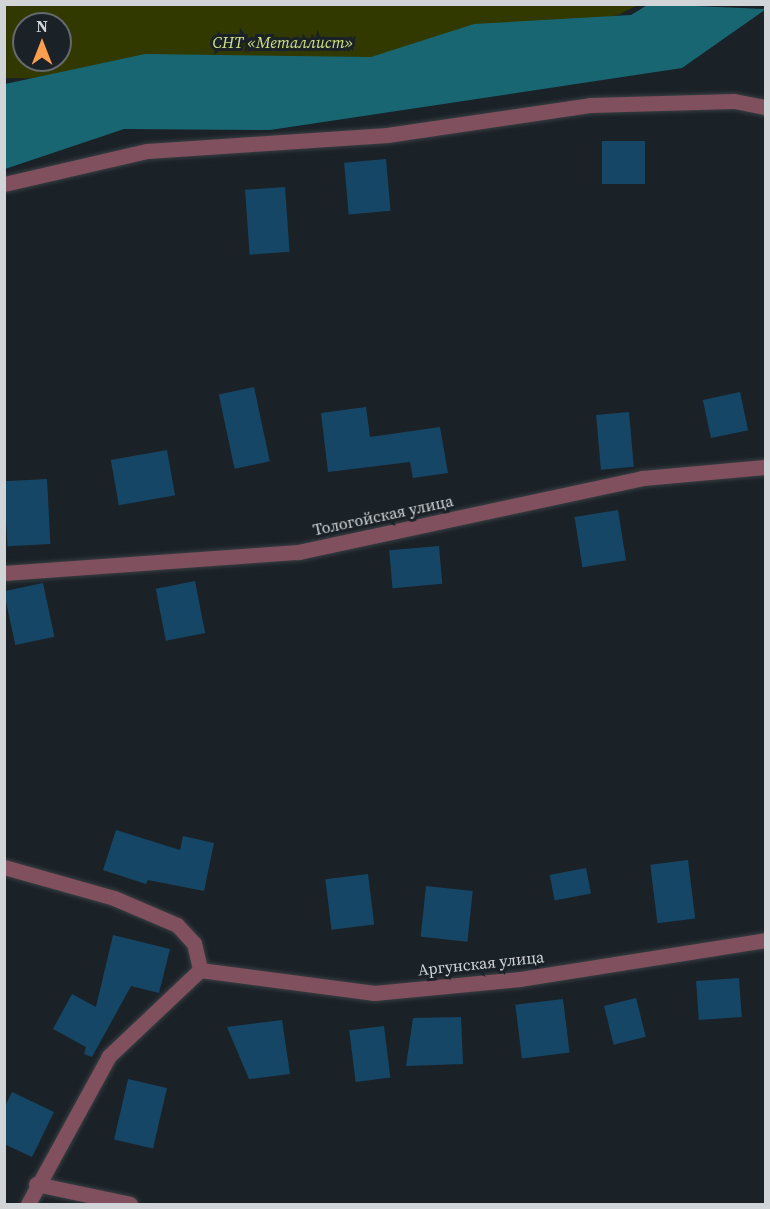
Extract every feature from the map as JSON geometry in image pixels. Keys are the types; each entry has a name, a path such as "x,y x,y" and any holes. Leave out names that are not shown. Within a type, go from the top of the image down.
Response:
{"street":[{"path":"4,184 147,152 387,135 590,105 734,101 765,107"},
{"name":"Тологойская улица","path":"4,573 298,552 642,478 765,467"},
{"path":"4,867 114,898 177,925 194,943 200,970 109,1056 36,1184 28,1204"},
{"name":"Аргунская улица","path":"200,970 374,993 520,979 765,940"},
{"path":"36,1184 130,1204"}],"green space":[{"name":"СНТ «Металлист»","path":"5,5 638,5 618,15 303,81 5,78"}],"water":[{"path":"649,4 766,9 682,68 270,130 124,129 5,169 5,84 61,72 72,72 72,70 145,54 371,57 474,24 631,15"}],"building":[{"path":"602,141 645,141 645,184 602,184"},
{"path":"386,159 391,211 349,214 344,163"},
{"path":"285,187 290,252 250,255 245,190"},
{"path":"254,387 270,461 235,469 219,394"},
{"path":"740,392 748,430 711,438 703,400"},
{"path":"366,407 370,437 440,427 448,473 413,478 410,462 328,472 321,413"},
{"path":"629,412 634,467 601,470 596,415"},
{"path":"167,450 175,495 119,505 111,460"},
{"path":"47,479 50,544 7,546 4,481"},
{"path":"618,510 626,560 583,567 575,517"},
{"path":"439,546 442,584 393,588 389,550"},
{"path":"195,581 205,633 166,641 156,589"},
{"path":"43,583 54,637 15,645 4,591"},
{"path":"116,830 180,850 183,836 214,843 204,891 148,880 146,884 103,870"},
{"path":"688,860 695,919 657,923 650,865"},
{"path":"586,868 591,894 555,901 550,875"},
{"path":"368,874 374,925 332,930 325,879"},
{"path":"426,886 473,891 467,942 421,937"},
{"path":"113,935 170,949 159,993 131,986 92,1057 84,1054 86,1047 53,1029 72,994 96,1007"},
{"path":"739,978 742,1017 699,1020 696,981"},
{"path":"636,998 646,1037 614,1045 604,1006"},
{"path":"563,999 570,1053 522,1058 515,1005"},
{"path":"461,1017 463,1064 406,1066 413,1018"},
{"path":"282,1020 290,1074 249,1079 227,1027"},
{"path":"384,1026 390,1078 356,1082 349,1030"},
{"path":"128,1079 167,1088 153,1148 114,1139"},
{"path":"12,1092 54,1112 32,1157 4,1144 4,1108"}]}
